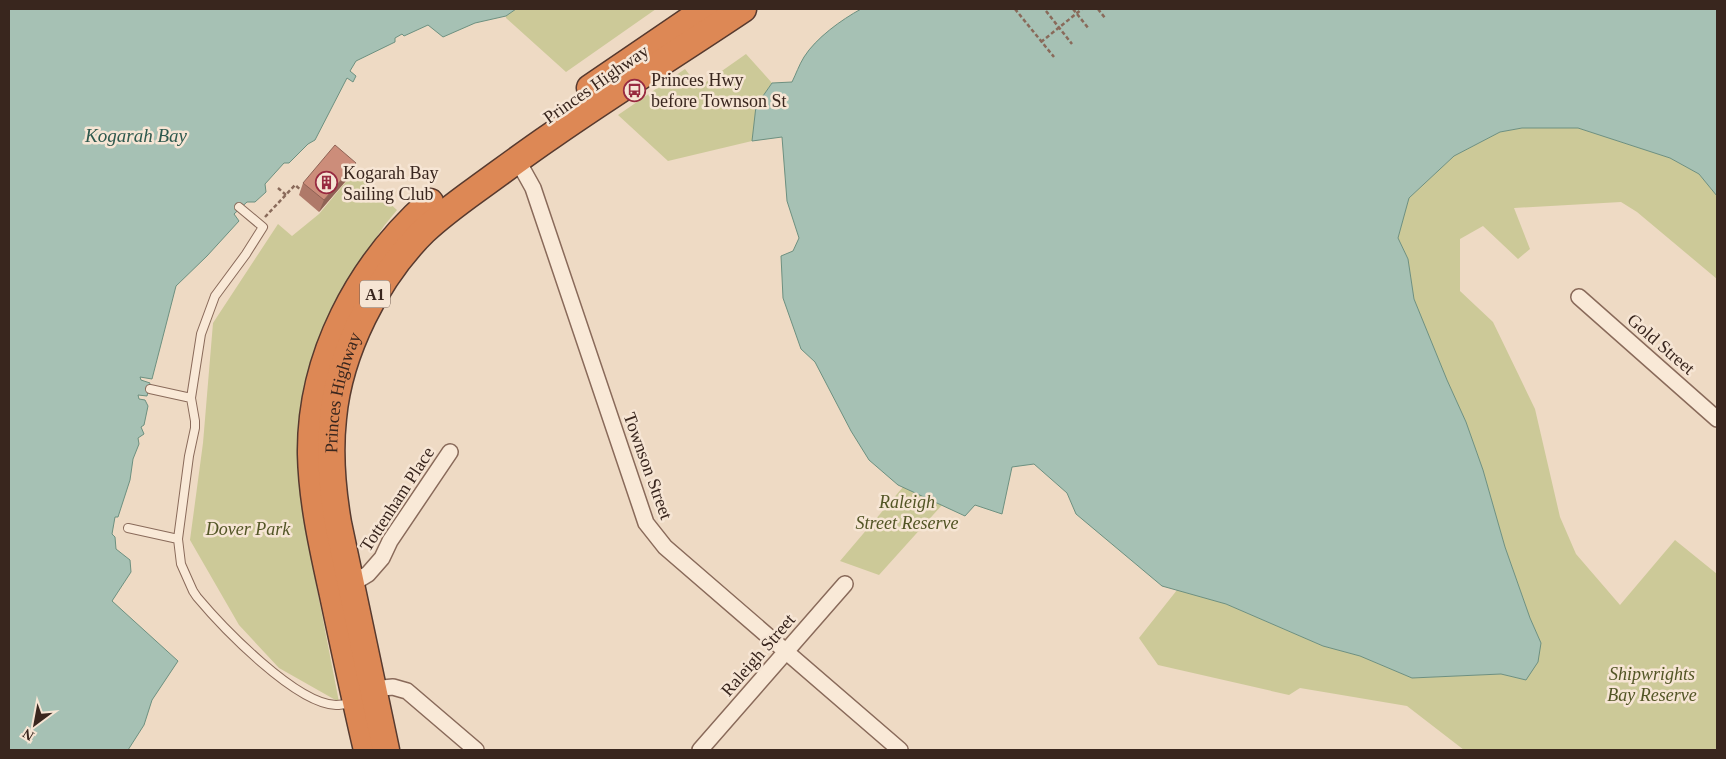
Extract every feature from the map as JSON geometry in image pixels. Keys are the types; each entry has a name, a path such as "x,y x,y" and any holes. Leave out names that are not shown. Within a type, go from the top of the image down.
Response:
{"highway":[{"name":"Princes Highway","path":"386,750 364,695 320,531 312,479 311,452 315,407 332,342 344,313 355,291 382,252 429,202 608,75 706,9"},
{"name":"Princes Highway","path":"367,750 364,695 350,585 332,491 331,466 333,416 342,374 347,357 370,304 394,266 440,216 515,161 622,87 743,9"}],"street":[{"name":"Townson Street","path":"515,161 523,170 533,188 640,511 646,523 665,547 900,750"},
{"name":"Gold Street","path":"1579,297 1717,418"},
{"name":"Tottenham Place","path":"350,585 368,574 382,558 390,541 450,452"},
{"name":"Raleigh Street","path":"700,750 845,584"},
{"path":"364,695 393,687 407,691 476,750"}],"lane":[{"path":"239,207 263,227 246,254 214,296 201,334 191,398 195,428 189,456 178,539 181,564 197,597 268,669 288,684 317,700 337,705 364,695"},
{"path":"150,389 191,398"},
{"path":"128,528 178,539"}],"path":[{"path":"1015,9 1054,57"},
{"path":"1073,9 1089,29"},
{"path":"1041,42 1082,9"},
{"path":"1098,9 1105,18"},
{"path":"1046,11 1072,44"},
{"path":"259,224 295,185 302,191"},
{"path":"278,188 286,195"}],"green space":[{"path":"516,9 656,9 566,72 506,18"},
{"path":"746,54 772,83 756,106 752,141 668,161 618,115 685,69 699,87"},
{"name":"Shipwrights Bay Reserve","path":"1522,128 1578,128 1670,158 1699,174 1717,196 1717,279 1637,212 1621,202 1514,208 1530,249 1518,259 1483,226 1460,239 1460,291 1493,322 1535,409 1560,517 1576,554 1620,605 1675,540 1717,574 1717,750 1464,750 1407,706 1300,688 1289,695 1158,665 1139,638 1177,590 1226,604 1323,646 1360,656 1412,678 1501,674 1526,680 1541,643 1530,618 1505,547 1483,470 1466,422 1414,299 1408,259 1398,238 1409,198 1454,156 1500,132"},
{"name":"Dover Park","path":"354,172 397,210 384,226 342,289 322,331 301,400 298,452 304,522 339,702 279,668 239,625 190,540 203,443 213,323 278,224 292,236 319,214"},
{"name":"Raleigh Street Reserve","path":"903,487 942,505 879,575 840,561"}],"water":[{"name":"Kogarah Bay","path":"9,9 516,9 506,16 475,23 443,37 428,25 404,36 402,34 395,38 395,42 356,61 350,71 356,76 353,82 347,78 315,140 308,144 289,163 284,163 265,184 266,192 255,202 247,202 234,214 239,221 176,286 152,379 140,377 141,380 150,383 147,396 138,395 139,399 145,400 148,406 144,425 141,427 144,434 138,438 139,444 133,459 130,480 118,517 115,517 112,534 115,537 116,549 130,560 131,572 112,601 178,661 152,700 144,725 128,750 9,750"},
{"path":"861,9 1717,9 1717,196 1699,174 1670,158 1578,128 1522,128 1500,132 1454,156 1409,198 1398,238 1408,259 1414,299 1466,422 1483,470 1505,547 1530,618 1541,643 1538,662 1526,680 1501,674 1412,678 1360,656 1323,646 1226,604 1162,586 1076,514 1067,493 1034,464 1012,467 1002,514 975,505 965,516 898,485 869,460 851,431 815,362 801,349 783,298 781,256 793,251 799,238 787,201 782,137 752,141 756,106 772,83 792,82 804,57 815,43 845,18"}],"building":[{"name":"Kogarah Bay Sailing Club","path":"335,145 356,163 324,200 303,183"}],"place":[{"name":"Princes Hwy before Townson St","path":"635,90"},
{"name":"Kogarah Bay Sailing Club","path":"327,183"}]}
